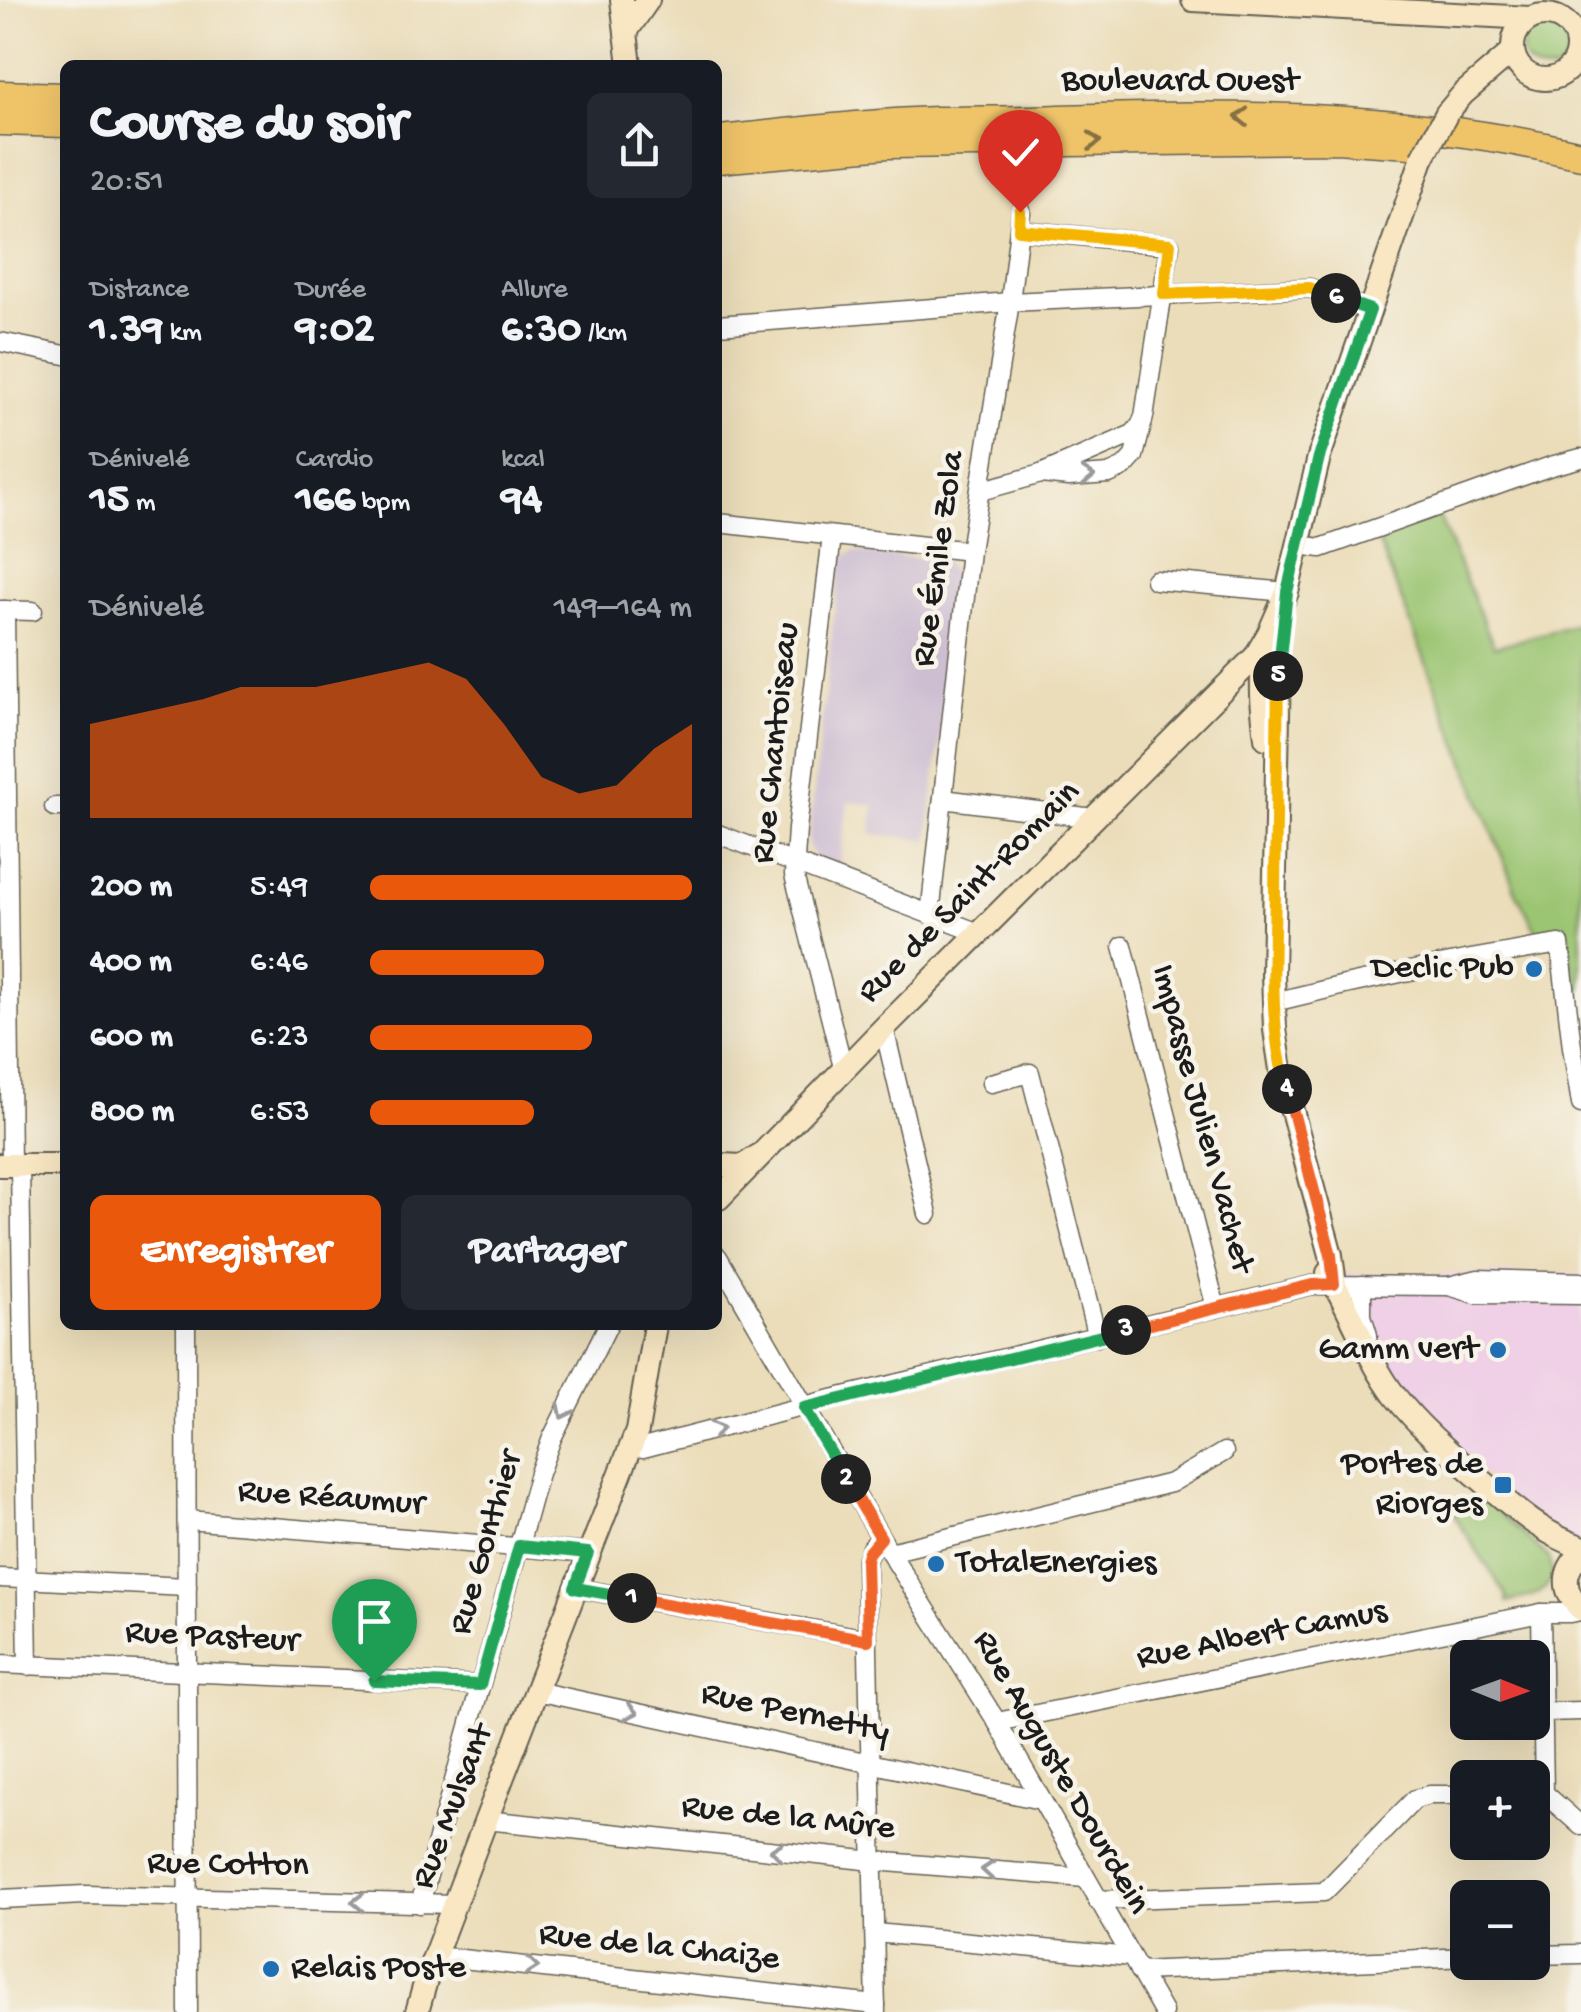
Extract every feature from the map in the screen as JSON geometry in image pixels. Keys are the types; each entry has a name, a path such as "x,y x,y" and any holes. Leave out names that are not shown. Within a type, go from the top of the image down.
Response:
{"main road":[{"path":"0,95 60,97"},
{"path":"722,124 935,107 1110,110 1163,116"},
{"name":"Boulevard Ouest","path":"722,140 935,121 1163,116 1390,123 1468,132 1581,155"},
{"path":"0,121 60,123"},
{"name":"Boulevard Ouest","path":"722,159 887,144 1336,138 1493,154 1581,173"},
{"path":"722,176 976,142"}],"street":[{"path":"620,0 629,60"},
{"path":"616,60 620,0"},
{"path":"626,32 648,0"},
{"path":"1192,0 1307,3 1492,15 1530,18 1548,15 1573,33 1562,74 1551,79 1533,77 1516,53 1504,24 1492,15"},
{"path":"1516,53 1520,26 1530,18"},
{"name":"Rue de Saint-Romain","path":"1266,675 1319,457 1422,159 1462,94 1516,53"},
{"name":"Rue Émile Zola","path":"930,915 970,551 1020,221 1170,244 1164,294"},
{"path":"722,325 1010,302 1310,288 1370,310"},
{"path":"1041,474 1109,474 1124,467 1134,456 1164,294"},
{"path":"0,342 60,354"},
{"path":"980,491 1041,474 1133,434 1144,417"},
{"path":"1299,544 1320,548 1581,458"},
{"path":"722,523 970,551"},
{"name":"Rue Chantoiseau","path":"832,536 794,875 844,1070"},
{"path":"1155,580 1287,592"},
{"name":"Rue de Saint-Romain","path":"1266,675 1255,657 1287,592"},
{"path":"28,1666 10,1165 2,610 33,611"},
{"path":"1266,675 1276,808 1274,1002 1281,1070 1290,1100 1304,1203 1318,1258 1394,1395 1435,1441 1532,1523 1581,1550 1566,1581 1541,1613 1542,1640"},
{"name":"Rue de Saint-Romain","path":"722,1195 1227,685 1266,675"},
{"path":"943,799 1093,818"},
{"path":"722,836 979,934"},
{"path":"1274,1002 1467,958 1560,944 1581,1104"},
{"name":"Impasse Julien Vachet","path":"1123,946 1216,1308"},
{"path":"884,1028 928,1214"},
{"path":"991,1083 1030,1073 1098,1337"},
{"name":"Rue de Saint-Romain","path":"722,1161 742,1166 764,1151"},
{"path":"10,1165 60,1165"},
{"name":"Rue Auguste Dourdein","path":"722,1264 886,1545 997,1722 1163,2012"},
{"path":"630,1446 643,1448 1312,1285 1449,1286 1478,1279 1581,1282"},
{"path":"1362,1284 1366,1331 1394,1395"},
{"path":"1449,1286 1476,1294 1581,1294"},
{"path":"186,1330 188,2012"},
{"name":"Rue Gonthier","path":"420,1904 539,1473 606,1330"},
{"name":"Rue Mulsant","path":"417,2012 486,1820 637,1431 653,1330"},
{"path":"876,2008 868,1553 886,1545 1171,1483 1224,1452"},
{"name":"Rue Réaumur","path":"188,1520 588,1553"},
{"path":"1532,1523 1566,1581 1573,1602 1581,1610"},
{"path":"0,1578 187,1587"},
{"path":"575,1588 868,1640"},
{"name":"Rue Albert Camus","path":"997,1722 1541,1613 1581,1610"},
{"name":"Rue Pasteur","path":"0,1664 480,1685"},
{"name":"Rue Pernetty","path":"536,1691 1041,1800"},
{"path":"1550,1712 1581,1711"},
{"path":"1097,1900 1324,1892 1414,1799 1450,1795"},
{"path":"1550,1803 1581,1826"},
{"name":"Rue de la Mûre","path":"486,1820 874,1861 1085,1878"},
{"name":"Rue Cotton","path":"0,1899 85,1896 455,1904"},
{"path":"875,1933 1135,1964 1450,1958"},
{"path":"1550,1955 1581,1954"},
{"name":"Rue Mulsant","path":"401,2012 432,1964"},
{"name":"Rue de la Chaize","path":"432,1964 876,2008"}],"shaded area":[{"path":"853,551 944,561 954,574 950,608 955,609 928,840 871,834 874,805 848,802 839,870 815,860 808,844 840,561"},
{"path":"1343,1274 1581,1274 1581,1571 1400,1392"}],"green space":[{"path":"1546,24 1563,31 1570,48 1563,65 1546,72 1529,65 1522,48 1529,31"},
{"path":"1438,514 1494,647 1581,623 1581,990 1575,991 1566,930 1538,934 1516,892 1377,538"},
{"path":"1483,1497 1548,1557 1553,1576 1540,1592 1507,1602 1453,1514"}],"place":[{"name":"Declic Pub","path":"1534,969"},
{"name":"Gamm vert","path":"1498,1350"},
{"name":"Portes de Riorges","path":"1503,1485"},
{"name":"TotalEnergies","path":"936,1564"},
{"name":"Relais Poste","path":"271,1969"}],"route":[{"path":"374,1681 480,1685 519,1546 588,1553 575,1588 868,1640 866,1561 881,1538 804,1408 1301,1287 1334,1284 1331,1255 1281,1070 1276,1030 1273,974 1279,664 1287,592 1319,457 1370,310 1310,288 1164,294 1170,244 1019,230 1020,212"}]}
